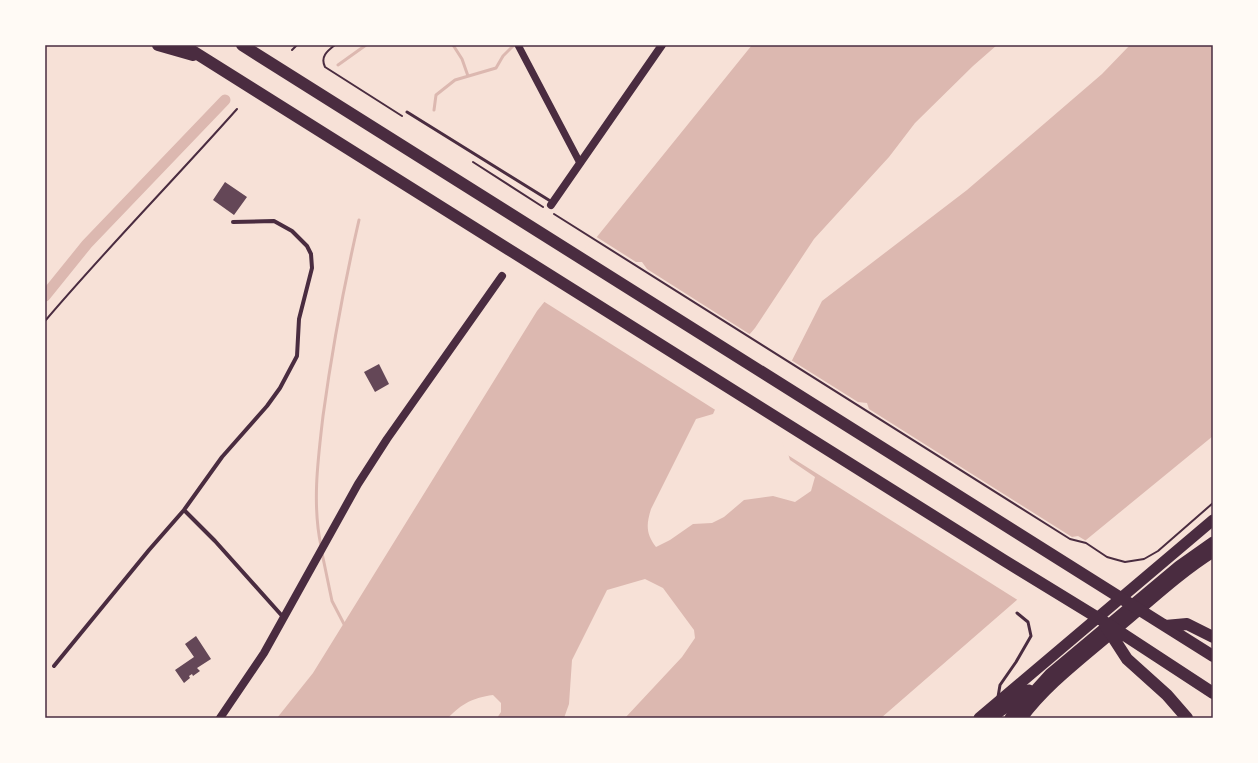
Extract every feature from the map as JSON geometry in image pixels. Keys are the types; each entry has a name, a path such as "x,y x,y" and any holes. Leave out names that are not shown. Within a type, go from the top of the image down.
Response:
{"highway":[{"path":"158,45 202,58"},
{"path":"183,45 998,557 1103,621 1213,693"},
{"path":"242,45 1213,656"},
{"path":"979,718 1213,520"},
{"path":"991,718 1046,678 1179,566 1213,542"},
{"path":"1022,718 1046,691 1069,670 1173,582 1213,552"},
{"path":"1103,621 1127,659 1148,677 1187,718"},
{"path":"1170,629 1187,624 1213,637"},
{"path":"1010,718 1046,678"}],"main road":[{"path":"550,206 662,45"},
{"path":"220,718 250,676 284,619 358,484 387,439 502,276"}],"street":[{"path":"519,48 580,163"},
{"path":"54,666 149,550 184,510 222,457 280,388 297,356 299,348 299,319 312,268 311,254 307,246 292,231 274,222 233,222"},
{"path":"184,510 215,541 284,619"}],"lane":[{"path":"407,112 550,206"},
{"path":"997,703 1000,685 1016,662 1031,636 1028,622 1017,613"}],"path":[{"path":"292,50 297,45"},
{"path":"334,45 324,57 323,62 325,67 404,118"},
{"path":"45,321 89,269 206,146 237,109"},
{"path":"470,160 550,206"},
{"path":"554,214 1070,539 1086,543 1107,557 1125,562 1144,559 1158,551 1213,503"}],"shaded area":[{"path":"752,45 997,45 973,66 915,123 889,157 814,239 755,328 737,349 732,372 713,414 696,419 651,509 648,520 648,529 650,538 656,547 670,540 693,524 712,523 724,517 744,500 773,496 795,502 811,491 815,477 790,460 774,409 775,394 822,301 967,190 1102,74 1130,45 1213,45 1213,436 1086,540 881,718 625,718 682,657 695,638 694,630 663,588 645,579 607,590 572,660 569,704 564,718 497,718 501,712 501,703 493,695 468,702 458,708 448,718 277,718 313,673 537,311"}],"pier":[{"path":"595,236 636,262 642,262 647,269 751,335 739,350 734,373 717,411 543,301"},
{"path":"791,360 858,402 867,403 869,409 1072,537 1078,536 1088,542 1019,601 786,454 772,409 773,394"}],"building":[{"path":"225,182 247,197 234,215 213,200"},
{"path":"379,364 389,384 375,392 364,372"},
{"path":"196,636 211,659 197,668 200,671 193,676 192,674 189,676 190,678 184,683 175,670 194,657 185,644"}],"waterway":[{"path":"338,65 366,45"},
{"path":"453,45 462,59 468,76"},
{"path":"434,110 436,95 455,80 496,68 503,56 514,45"},
{"path":"45,296 87,244 225,100"},
{"path":"321,546 318,530 316,498 321,432 339,318 359,220"},
{"path":"322,553 332,601 345,626"}]}
